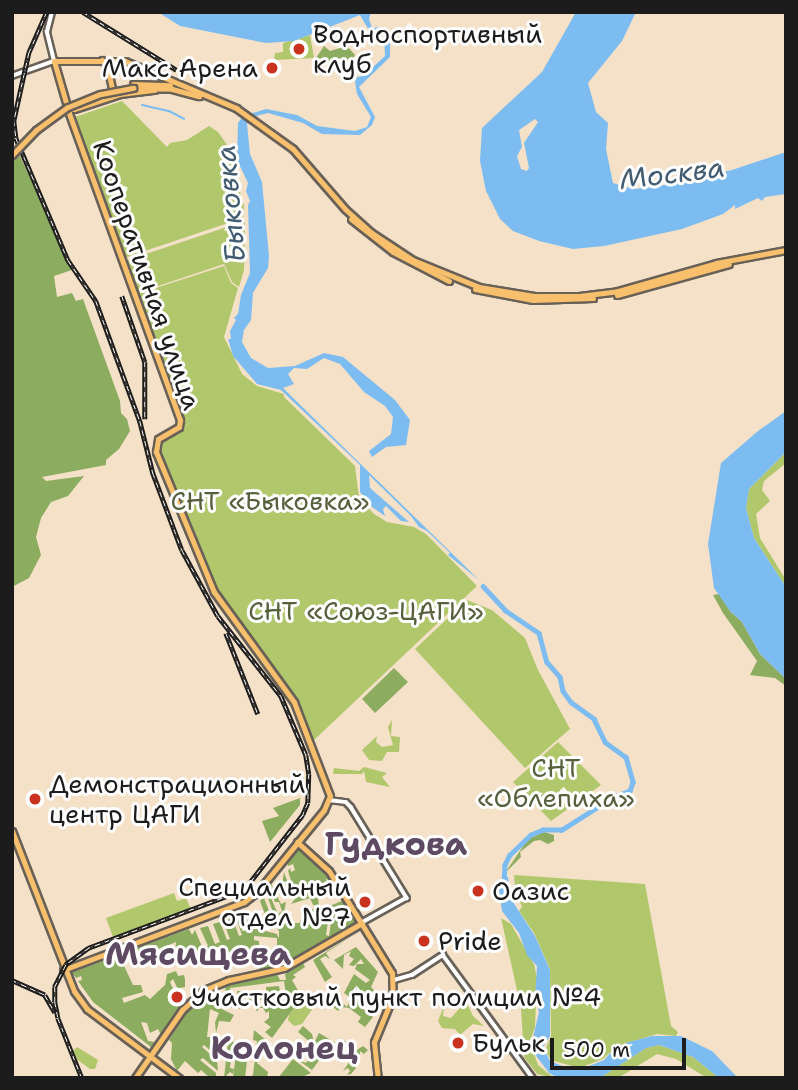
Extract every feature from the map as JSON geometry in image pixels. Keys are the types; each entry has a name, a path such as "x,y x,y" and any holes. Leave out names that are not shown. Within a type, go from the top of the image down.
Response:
{"main road":[{"path":"100,59 106,63 112,89 107,98"},
{"path":"189,90 154,90 70,108 55,68 57,60 119,60 221,102 265,128 297,159 343,212 387,248 432,274 495,295 560,301 600,297 636,291 717,267 786,252"},
{"path":"12,149 35,127 65,105 100,91 133,86 189,90"},
{"path":"12,155 36,130 68,107 133,86"},
{"name":"Кооперативная улица","path":"70,108 180,420 179,428 156,442 159,458 214,592 295,702 331,802"},
{"path":"63,970 244,902 256,893 331,802"},
{"path":"12,831 63,970 87,1009 179,1078"},
{"path":"297,842 328,869 388,964 394,980 393,996 374,1042 378,1078"},
{"path":"135,1078 187,1004 204,990 226,981 284,968 362,923"}],"street":[{"path":"12,76 57,60 52,54 48,24 52,12"},
{"path":"31,69 49,64 55,68"},
{"path":"331,802 351,807 407,898 362,923"},
{"path":"394,980 412,975 443,955 523,1069 533,1078"}],"green space":[{"name":"Водноспортивный клуб","path":"310,35 314,58 274,60 275,53 283,52 283,43"},
{"path":"324,46 330,51 347,46 355,55 348,70 316,58"},
{"path":"122,101 167,147 170,143 187,140 209,126 218,132 232,152 232,167 244,205 243,218 124,258 72,118"},
{"path":"20,156 72,270 54,276 57,297 72,293 76,301 83,299 120,401 121,413 127,419 130,431 119,449 106,460 106,465 42,477 46,481 84,476 68,496 51,502 41,518 36,537 41,555 29,578 12,587 12,162"},
{"path":"245,221 244,270 239,287 232,282 224,264 137,293 125,261"},
{"path":"224,266 231,283 238,288 224,337 242,374 257,386 284,394 284,397 355,466 359,498 374,514 387,522 414,527 426,534 477,586 313,741 291,693 215,591 158,446 160,439 200,418 184,426 137,294"},
{"path":"786,452 786,463 764,481 762,490 770,501 756,514 760,538 786,580 786,587 754,538 746,508 749,489"},
{"path":"719,594 730,611 742,622 760,654 786,679 786,686 775,678 750,675 757,661 713,595"},
{"path":"467,600 492,610 525,638 538,670 570,729 525,768 415,649"},
{"path":"394,668 408,682 375,713 362,699"},
{"path":"392,720 391,736 400,737 399,752 387,752 382,761 369,760 362,750 377,736 376,742 382,747 393,745 388,727"},
{"name":"СНТ «Облепиха»","path":"558,742 601,785 551,821 513,782"},
{"path":"364,767 387,773 382,777 390,787 366,782 364,771 362,774 333,774 334,768 359,771"},
{"path":"300,798 300,805 270,842 262,821 279,816 273,808"},
{"path":"544,832 554,835 554,841 548,844 540,840 534,841 520,852 521,857 505,873 528,839"},
{"path":"299,846 324,869 331,880 327,882 330,893 318,898 319,906 313,905 310,898 291,904 301,891 293,897 282,885 284,872 291,891 294,890 288,871 290,868 291,872 295,870 293,864 288,866 286,859"},
{"path":"514,875 645,884 671,1026 678,1032 676,1036 657,1034 617,1046 603,1059 579,1068 551,1060 545,1050 551,1036 550,969 534,933 519,911 522,907 515,888"},
{"path":"271,883 281,904 286,902 282,923 300,923 302,916 316,907 318,912 324,913 320,915 320,920 326,921 327,912 329,915 326,935 329,936 332,916 329,912 332,905 344,900 358,922 288,963 258,972 262,962 266,962 267,953 277,953 277,938 254,936 254,940 259,941 259,947 253,947 256,958 244,961 250,952 247,946 220,955 219,950 225,948 223,945 190,958 182,956 169,961 168,957 175,955 176,942 159,949 156,945 138,951 138,956 134,958 131,950 189,929 192,935 195,930 203,949 208,946 200,928 208,926 215,944 220,942 213,924 220,922 227,940 230,939 223,921 232,917 239,936 242,935 235,916 238,915 245,915 248,923 253,921 252,916 254,917 257,929 277,934 279,939 279,931 272,921 268,923 260,901 269,892 264,898 271,916 274,915 268,898 271,898 278,914 282,911 279,902 275,902 272,895 275,893 269,886"},
{"path":"174,893 177,901 186,898 191,909 113,937 106,918"},
{"path":"501,918 511,924 534,964 537,978 535,1027 530,1042 538,1065 554,1078 537,1074 524,1057 521,1008"},
{"path":"355,934 326,953 330,959 325,956 320,959 332,977 325,982 313,960"},
{"path":"356,947 378,972 371,987 374,990 359,1006 373,1017 365,1027 358,1022 361,1017 349,1008 341,1007 338,1011 333,1007 333,1002 336,1004 339,999 347,1007 351,998 344,993 354,974 366,983 370,980 355,969 357,964 364,964 361,959 354,966 349,965 354,959 349,956 351,951 344,955 343,969 334,960"},
{"path":"119,955 133,985 141,985 143,992 122,998 124,1003 145,995 150,999 165,985 167,974 176,971 178,976 184,975 185,987 180,988 187,999 184,1002 173,979 170,982 181,1006 161,1035 158,1029 150,1033 147,1023 141,1022 148,1041 155,1042 151,1047 93,1002 78,981 82,980 81,976 76,978 73,974"},
{"path":"303,963 305,967 293,975 296,977 292,980 302,997 272,1038 265,1032 271,1027 264,1022 269,1018 269,1011 266,1013 263,1008 259,1008 257,1012 256,1008 287,1001 284,981 230,988 232,1008 227,1004 225,986 277,974 280,980 286,980 285,974"},
{"path":"279,986 282,1002 276,1003 275,998 249,1001 249,1005 239,1009 237,991 266,991 266,987","holes":["241,995 248,995 249,1001 241,1002"]},
{"path":"307,996 313,1001 313,1008 302,1024 294,1026 288,1020 289,1015 301,998"},
{"path":"201,999 234,1015 230,1022 219,1021 216,1033 215,1022 219,1013 210,1009 207,1037 219,1037 223,1054 219,1058 204,1045 202,1047 217,1060 218,1071 203,1058 200,1060 216,1073 216,1078 210,1078 201,1070 198,1073 185,1061 177,1071 171,1059 172,1043 169,1040 187,1012"},
{"path":"466,1001 473,1016 484,1026 473,1024 460,1035 455,1029 442,1028 438,1021 444,1006 443,1016 451,1018"},
{"path":"303,1026 312,1034 314,1043 319,1033 336,1043 332,1043 312,1070 298,1060 306,1063 317,1048 298,1032"},
{"path":"254,1030 271,1044 257,1063 268,1072 267,1078 248,1078 253,1075 257,1041 253,1040"},
{"path":"344,1040 357,1050 363,1046 368,1050 364,1054 360,1051 360,1060 355,1057 352,1063 356,1068 347,1075 350,1071 348,1068 343,1071 350,1061 344,1057 340,1062 331,1054 338,1052 352,1058 352,1053 341,1044"},
{"path":"228,1041 249,1044 242,1045 241,1052 248,1053 245,1078 233,1078 237,1046 232,1049 230,1068 234,1069 233,1074 230,1072 224,1078"},
{"path":"659,1045 693,1057 719,1078 707,1078 676,1059 657,1054 618,1078 600,1078 646,1048"},
{"path":"77,1047 98,1060 95,1069 90,1069 75,1058 73,1051"},
{"path":"293,1059 311,1073 300,1078 278,1078"}],"water":[{"path":"158,12 371,12 369,19 372,28 382,27 390,31 390,57 359,87 375,117 372,125 360,135 322,134 303,123 268,113 252,117 247,124 250,154 262,182 269,256 268,268 253,293 251,320 244,330 242,342 251,358 268,368 295,366 324,353 343,357 395,400 410,420 406,445 386,447 372,457 369,451 391,434 393,417 385,406 364,392 340,364 324,358 307,369 294,368 288,374 294,384 283,388 479,580 448,555 450,553 419,527 369,475 370,488 409,522 401,521 386,506 383,509 385,516 372,507 360,492 360,465 281,390 257,384 233,356 228,339 231,339 230,331 250,273 250,201 246,191 248,183 237,160 238,123 243,116 266,109 297,115 317,126 355,131 367,127 371,117 357,94 355,82 357,77 363,76 385,56 384,34 370,32 360,15 294,41 266,43 180,26"},
{"path":"576,12 636,12 622,41 588,83 596,112 608,123 606,149 613,183 633,189 655,187 732,170 786,152 786,194 765,197 762,201 758,198 735,209 735,205 723,214 682,229 604,246 573,249 539,241 513,231 500,219 486,191 480,161 482,128 542,72","holes":["535,119 538,122 524,143 529,168 527,171 521,169 517,156 522,147 519,130"]},
{"path":"786,411 786,452 749,489 746,508 754,538 786,587 786,679 760,654 742,622 730,611 714,588 708,544 721,463"},
{"path":"505,876 508,877 511,899 535,936 550,970 550,1036 543,1047 550,1061 565,1067 584,1068 604,1060 615,1048 629,1042 652,1036 681,1036 712,1051 738,1078 719,1078 693,1057 659,1045 646,1048 600,1078 558,1078 549,1073 534,1053 532,1042 539,1012 535,999 537,966 527,955 519,933 502,911 499,890"}],"waterway":[{"path":"142,105 169,111 184,119"},
{"name":"Быковка","path":"483,586 505,610 539,633 547,662 560,677 563,691 571,702 594,719 605,742 626,757 633,782 630,791 614,797 562,830 543,830 531,835 510,855 505,865 504,882"}],"railway":[{"path":"47,12 29,53 14,121 16,138 68,260 96,301 140,421 153,473 182,550 218,616 281,696 306,755 309,774 308,803 303,815 249,884 231,895 89,948 66,965 55,987 55,1002 58,1018 82,1078"},
{"path":"83,12 177,70"},
{"path":"122,296 145,362 145,419"},
{"path":"226,633 258,714"},
{"path":"12,980 45,995 55,1012"}],"place":[{"name":"Водноспортивный клуб","path":"299,49"},
{"name":"Макс Арена","path":"272,68"},
{"name":"Демонстрационный центр ЦАГИ","path":"35,799"},
{"name":"Оазис","path":"478,891"},
{"name":"Специальный отдел №7","path":"365,902"},
{"name":"Pride","path":"424,941"},
{"name":"Участковый пункт полиции №4","path":"177,997"},
{"name":"Бульк","path":"458,1043"}],"district":[{"name":"Гудкова","path":"396,844"},
{"name":"Мясищева","path":"198,954"},
{"name":"Колонец","path":"284,1048"}],"water label":[{"name":"Москва","path":"672,173"}],"park label":[{"name":"СНТ «Быковка»","path":"270,501"},
{"name":"СНТ «Союз-ЦАГИ»","path":"366,611"}]}
